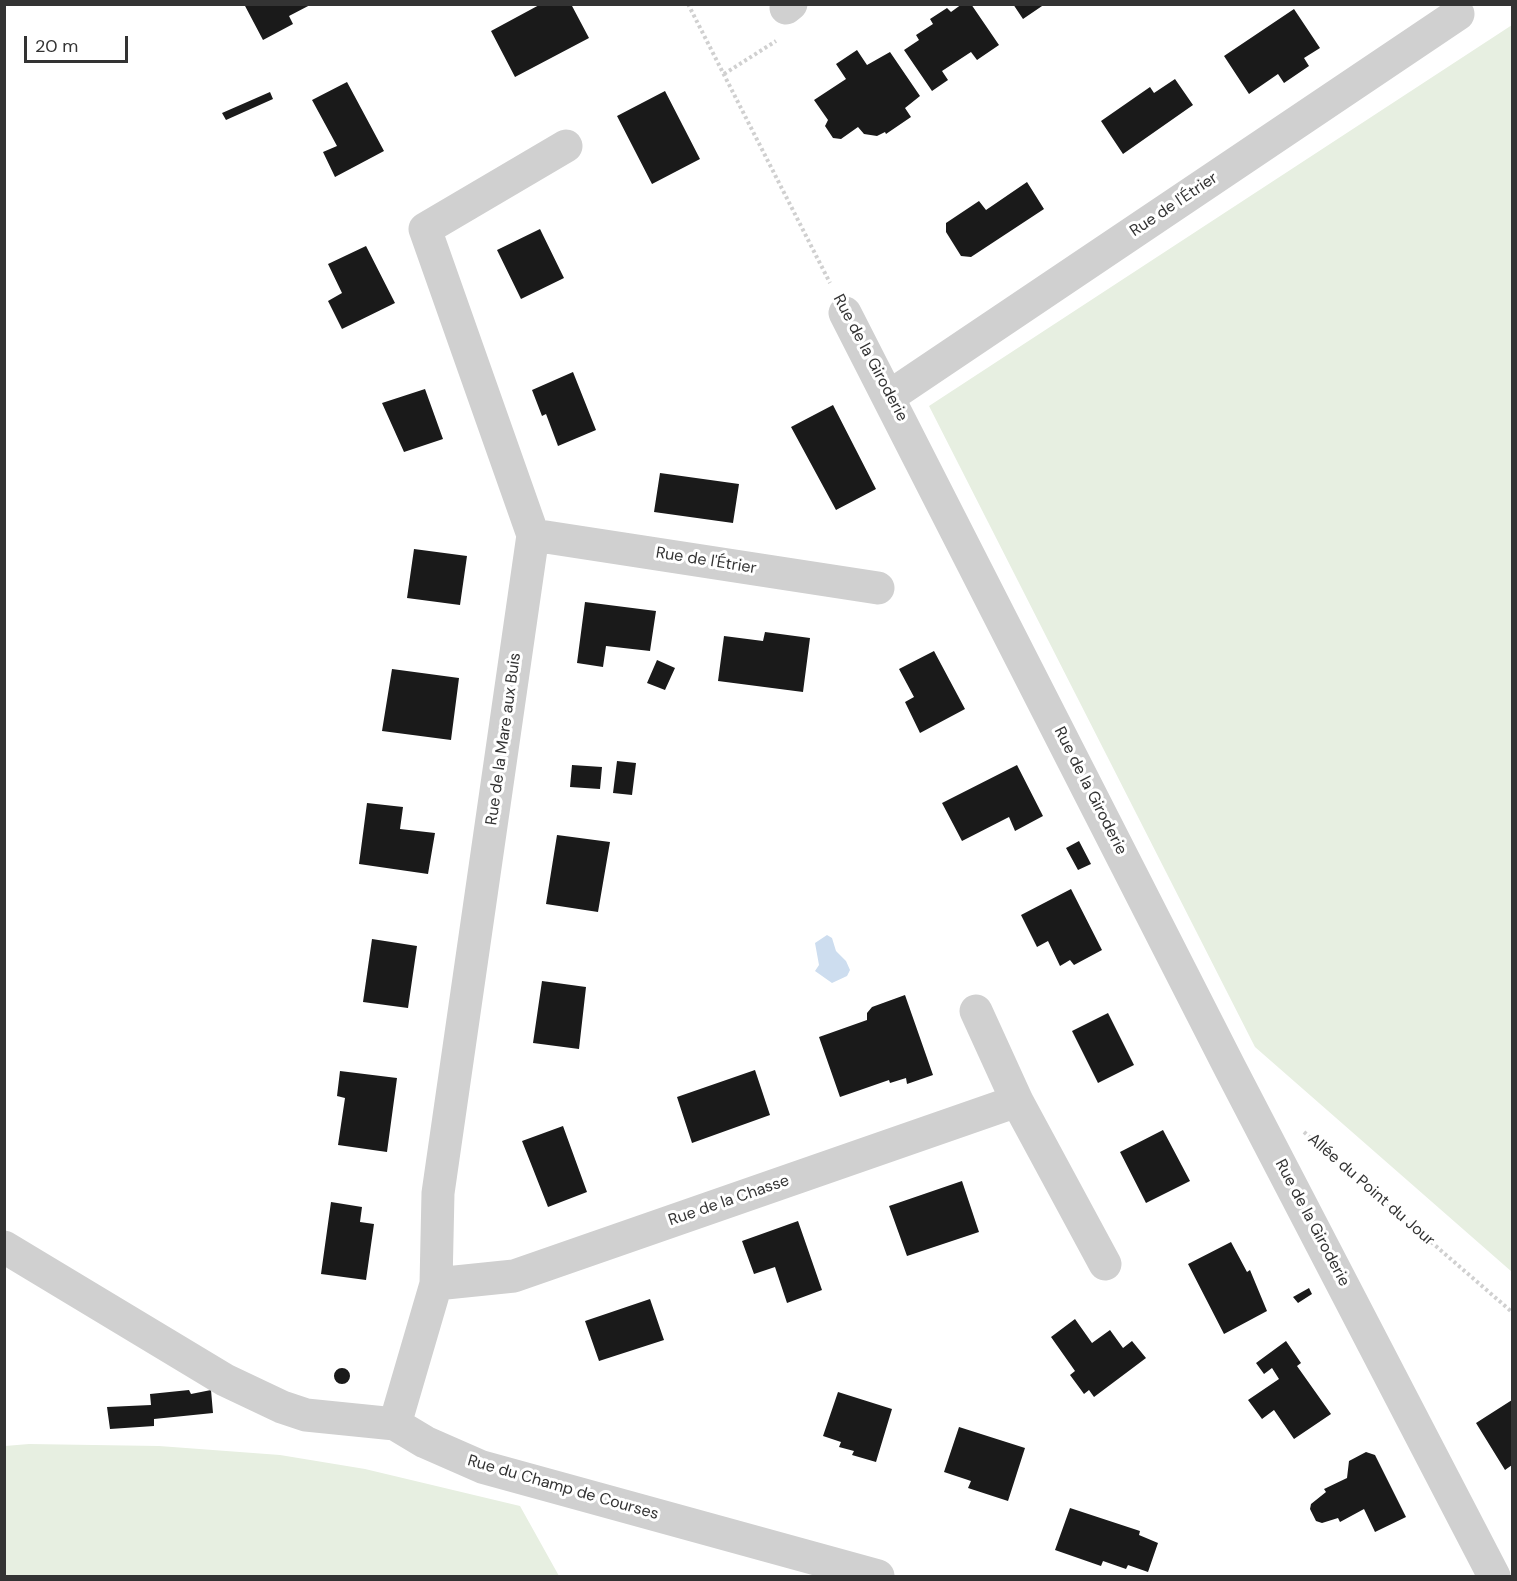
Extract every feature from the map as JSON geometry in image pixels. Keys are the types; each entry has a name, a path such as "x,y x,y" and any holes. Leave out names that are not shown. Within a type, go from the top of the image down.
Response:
{"street":[{"name":"Rue de l'Étrier","path":"890,396 1458,14"},
{"name":"Rue de la Mare aux Buis","path":"395,1424 436,1284 438,1193 533,535 425,229 566,146"},
{"name":"Rue de la Giroderie","path":"845,313 890,396 1225,1058 1494,1576"},
{"name":"Rue de l'Étrier","path":"533,535 878,588"},
{"path":"976,1011 1017,1101 1105,1264"},
{"name":"Rue de la Chasse","path":"436,1284 514,1276 1017,1101"},
{"name":"Rue du Champ de Courses","path":"4,1247 225,1380 260,1398 306,1415 395,1424 425,1442 482,1467 878,1576"}],"path":[{"name":"Rue de la Giroderie","path":"688,4 845,313"},
{"path":"724,74 785,35 789,6"},
{"name":"Allée du Point du Jour","path":"1301,1129 1512,1312"}],"shaded area":[{"path":"1512,25 1512,1272 1255,1047 929,406"},
{"path":"29,1444 159,1446 280,1455 365,1469 520,1506 559,1576 5,1576 5,1446"}],"water":[{"path":"827,935 832,938 836,951 846,961 850,970 847,976 832,983 815,971 819,965 815,943"}],"building":[{"path":"244,4 312,4 289,16 293,24 263,40"},
{"path":"541,4 571,4 589,38 515,77 491,31"},
{"path":"962,4 971,4 999,45 977,60 971,52 942,71 948,80 932,91 904,50 919,40 916,35 933,24 930,19 947,8 951,12"},
{"path":"1013,4 1045,4 1023,19"},
{"path":"1294,9 1320,48 1304,58 1309,66 1284,83 1278,74 1249,94 1224,56"},
{"path":"857,50 867,65 890,52 920,96 905,108 911,117 886,134 885,132 877,136 864,134 858,127 841,139 833,138 825,126 828,120 814,100 846,79 836,64"},
{"path":"1175,79 1193,105 1123,154 1101,121 1150,87 1154,93"},
{"path":"347,82 384,151 335,177 323,152 337,146 312,100"},
{"path":"665,91 700,159 652,184 617,116"},
{"path":"270,92 273,99 226,120 222,113"},
{"path":"1027,182 1044,209 971,257 961,256 946,232 946,223 979,201 986,210"},
{"path":"540,229 564,278 521,299 497,250"},
{"path":"366,246 395,303 342,329 328,301 342,293 328,264"},
{"path":"573,372 596,430 558,446 546,414 542,416 532,390"},
{"path":"425,389 443,439 404,452 382,403"},
{"path":"833,405 876,489 836,510 791,427"},
{"path":"660,473 739,484 733,523 654,512"},
{"path":"414,549 467,556 460,605 407,598"},
{"path":"585,602 656,611 650,651 606,646 603,667 577,663"},
{"path":"765,632 810,638 803,692 718,681 724,636 763,641"},
{"path":"934,651 965,709 920,733 905,702 914,697 899,669"},
{"path":"657,660 675,668 665,690 647,683"},
{"path":"392,669 459,678 451,740 382,731"},
{"path":"617,761 636,763 632,795 613,793"},
{"path":"572,765 602,767 600,789 570,787"},
{"path":"1017,765 1043,816 1015,831 1009,817 962,841 942,803"},
{"path":"367,803 403,807 400,829 435,833 428,874 359,864"},
{"path":"557,835 610,842 598,912 546,904"},
{"path":"1079,841 1091,864 1078,870 1066,848"},
{"path":"1071,889 1102,950 1074,965 1070,960 1060,966 1048,941 1037,947 1021,915"},
{"path":"372,939 417,946 408,1008 363,1002"},
{"path":"542,981 586,987 579,1049 533,1043"},
{"path":"905,995 933,1075 907,1084 906,1078 890,1083 889,1080 840,1097 819,1037 867,1020 867,1013 872,1007"},
{"path":"1108,1013 1134,1065 1098,1083 1072,1031"},
{"path":"755,1070 770,1115 692,1143 677,1097"},
{"path":"340,1071 397,1078 387,1152 338,1145 345,1098 337,1096"},
{"path":"563,1126 587,1192 548,1207 522,1141"},
{"path":"1163,1130 1190,1181 1146,1203 1120,1152"},
{"path":"962,1181 979,1232 907,1256 889,1206"},
{"path":"331,1202 362,1207 360,1222 374,1224 366,1280 321,1274"},
{"path":"798,1221 822,1290 787,1303 775,1267 754,1274 742,1241"},
{"path":"1231,1242 1247,1272 1250,1270 1267,1311 1224,1334 1188,1264"},
{"path":"1309,1288 1312,1294 1298,1303 1293,1297"},
{"path":"650,1299 664,1340 599,1361 585,1321"},
{"path":"1075,1319 1092,1343 1110,1330 1123,1348 1132,1341 1146,1358 1094,1397 1089,1390 1084,1394 1070,1375 1075,1371 1051,1337"},
{"path":"1286,1341 1301,1363 1297,1366 1331,1414 1294,1439 1274,1410 1262,1419 1248,1400 1279,1379 1272,1368 1264,1374 1256,1363"},
{"path":"342,1368 348,1370 350,1376 348,1382 342,1384 336,1382 334,1376 336,1370"},
{"path":"189,1390 191,1394 211,1390 213,1413 154,1419 154,1426 110,1429 107,1407 151,1405 150,1394"},
{"path":"838,1392 892,1409 876,1462 852,1455 854,1451 839,1447 841,1442 823,1436"},
{"path":"1512,1400 1512,1465 1505,1470 1476,1423"},
{"path":"959,1427 1025,1448 1008,1501 968,1488 971,1481 944,1472"},
{"path":"1366,1452 1375,1455 1406,1517 1375,1532 1364,1509 1340,1522 1338,1518 1322,1523 1316,1521 1310,1509 1311,1504 1326,1492 1324,1489 1347,1478 1349,1461"},
{"path":"1070,1508 1140,1531 1139,1535 1158,1543 1148,1572 1128,1565 1126,1569 1103,1561 1101,1566 1055,1550"}]}
